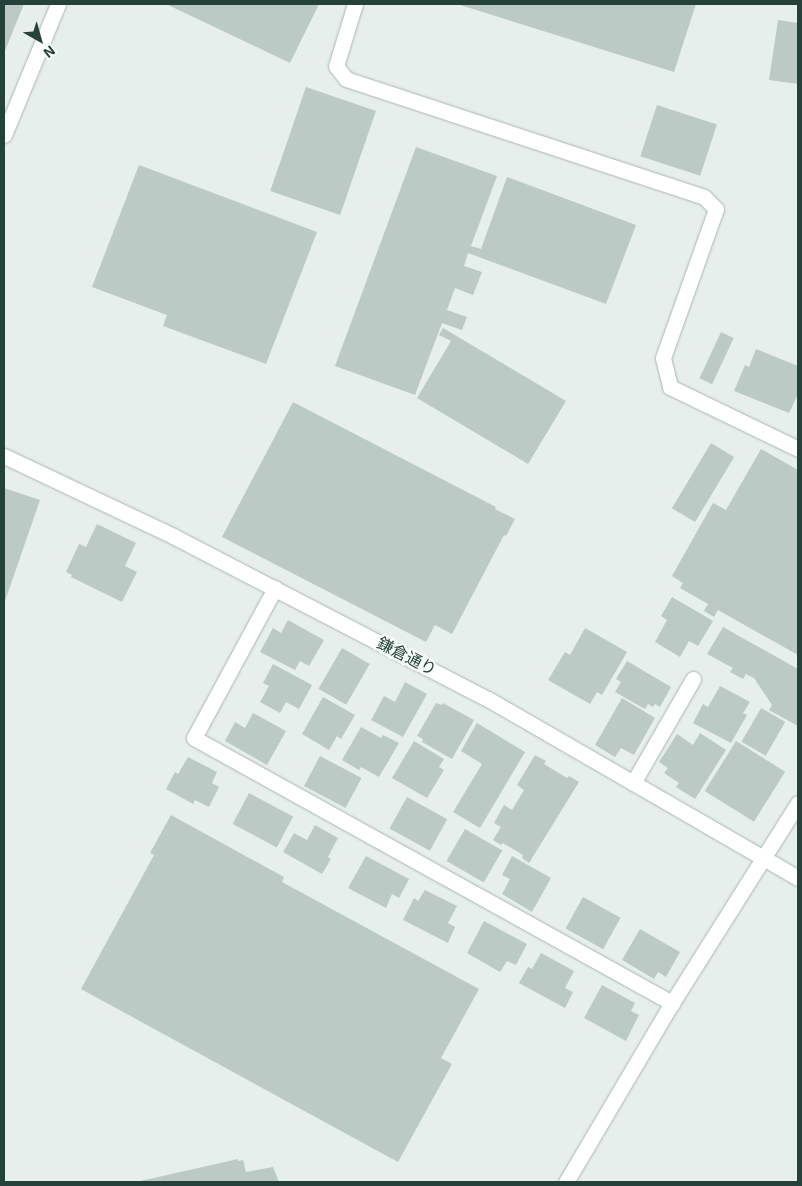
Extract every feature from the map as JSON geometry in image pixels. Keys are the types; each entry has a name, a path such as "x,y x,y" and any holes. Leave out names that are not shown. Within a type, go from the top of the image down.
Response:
{"street":[{"path":"4,135 58,4"},
{"path":"355,4 336,66 346,79 704,197 716,209 663,358 670,386 798,449"},
{"name":"鎌倉通り","path":"4,456 173,536 488,699 798,878"},
{"path":"275,588 194,738 672,1003"},
{"path":"633,783 693,679"},
{"path":"566,1182 672,1003 798,803"}],"building":[{"path":"4,4 24,4 4,53"},
{"path":"166,4 319,4 290,63"},
{"path":"457,4 696,4 674,72"},
{"path":"778,20 798,23 798,84 769,80"},
{"path":"306,87 376,111 340,215 270,191"},
{"path":"657,105 717,124 700,176 640,156"},
{"path":"416,147 497,176 471,246 481,249 507,177 636,225 606,304 468,253 464,266 482,272 473,295 455,288 447,310 467,317 462,330 442,323 415,395 335,366"},
{"path":"139,165 317,232 266,364 163,326 167,315 92,287"},
{"path":"443,328 566,401 528,464 417,398 451,341 439,335"},
{"path":"721,332 734,338 712,384 699,378"},
{"path":"756,349 798,366 798,394 789,413 734,391 745,365 749,367"},
{"path":"293,402 496,507 495,509 515,519 506,536 504,535 452,634 435,625 426,642 222,537"},
{"path":"711,443 734,457 695,522 672,508"},
{"path":"761,449 798,470 798,655 718,610 714,617 704,611 708,604 680,588 683,583 672,576 713,503 726,510"},
{"path":"4,488 40,500 4,604"},
{"path":"97,524 136,543 125,566 137,572 122,602 71,577 72,575 66,572 79,544 86,547"},
{"path":"672,597 713,621 698,646 689,641 680,657 655,642 667,620 661,616"},
{"path":"288,620 324,640 309,666 300,661 295,670 260,652 273,628 281,633"},
{"path":"723,627 798,669 798,726 769,710 772,705 754,678 746,674 743,679 730,672 733,668 707,654"},
{"path":"585,628 627,652 602,695 597,692 590,704 548,680 565,652 570,655"},
{"path":"342,648 370,664 346,705 318,689"},
{"path":"627,661 671,687 660,707 655,704 653,707 648,704 645,709 615,692 621,682 616,679"},
{"path":"273,664 312,685 299,709 286,702 280,713 260,702 269,686 263,683"},
{"path":"405,682 427,694 403,737 371,720 384,696 395,702"},
{"path":"720,686 750,702 743,713 747,715 731,743 693,723 703,704 708,707"},
{"path":"323,697 355,715 341,739 337,736 329,750 302,734"},
{"path":"622,698 655,718 634,755 621,748 615,757 595,745"},
{"path":"436,703 442,705 443,703 474,720 452,759 422,742 423,739 417,736"},
{"path":"761,708 785,722 766,756 742,742"},
{"path":"253,713 286,731 267,765 225,741 235,722 245,728"},
{"path":"477,723 525,752 480,828 453,812 482,764 461,751"},
{"path":"361,727 381,738 383,735 399,743 379,777 361,767 359,770 342,760"},
{"path":"700,733 726,750 695,799 676,787 679,783 664,773 668,768 659,762 677,734 693,745"},
{"path":"414,741 444,759 439,767 444,770 427,798 392,778"},
{"path":"736,741 785,772 754,822 705,791"},
{"path":"535,755 546,761 544,764 567,778 569,776 579,782 529,863 522,858 523,855 503,843 501,845 493,840 501,827 494,823 504,805 512,810 524,790 517,785"},
{"path":"320,756 361,778 346,808 304,786"},
{"path":"188,757 217,772 212,783 219,787 209,807 195,800 193,804 166,789 175,772 178,774"},
{"path":"249,793 293,816 277,847 233,824"},
{"path":"407,797 447,819 430,851 390,828"},
{"path":"171,815 284,877 282,882 479,989 441,1058 452,1064 398,1162 81,989 154,855 150,853"},
{"path":"315,825 338,838 328,857 331,859 322,874 283,852 294,833 307,840"},
{"path":"465,829 502,850 484,883 446,861"},
{"path":"366,856 409,879 399,898 392,894 386,908 348,888"},
{"path":"512,856 551,878 532,912 502,894 510,879 502,875"},
{"path":"425,890 457,906 448,923 455,927 448,943 403,920 414,898 418,901"},
{"path":"583,897 621,918 603,949 566,928"},
{"path":"484,921 527,944 516,965 507,961 500,972 467,953"},
{"path":"640,929 680,952 666,977 658,972 654,979 622,960"},
{"path":"541,953 574,971 565,988 573,992 565,1008 519,983 528,967 532,969"},
{"path":"602,985 635,1003 631,1011 639,1015 626,1041 584,1018"},
{"path":"238,1159 238,1161 243,1160 246,1172 273,1167 279,1182 136,1182"}]}
